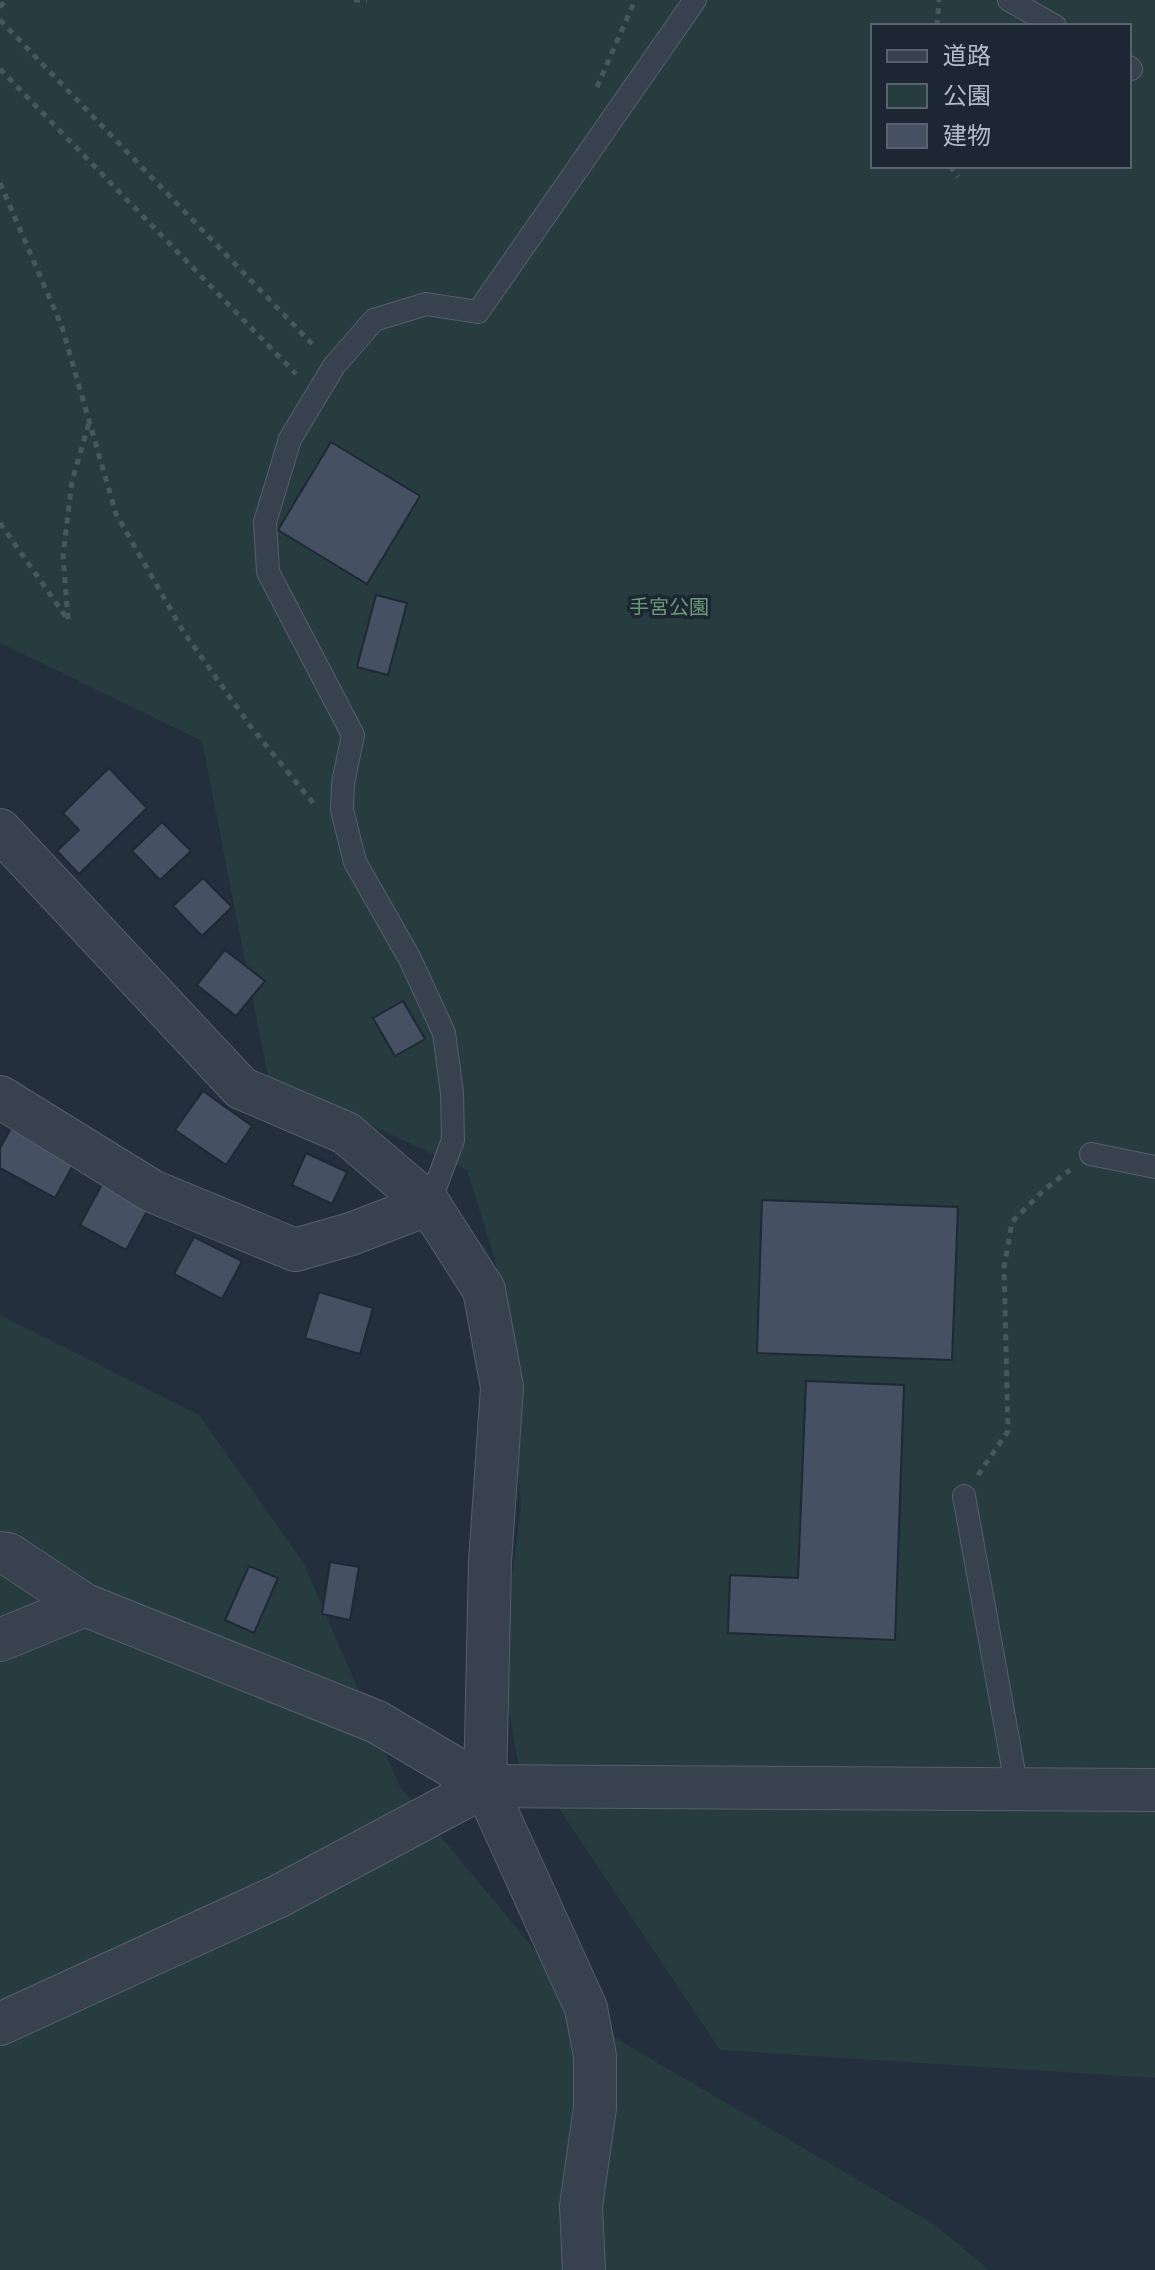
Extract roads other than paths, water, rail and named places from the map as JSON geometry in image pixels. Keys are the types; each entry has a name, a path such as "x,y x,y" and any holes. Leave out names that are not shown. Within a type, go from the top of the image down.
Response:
{"street":[{"path":"0,830 241,1088 346,1133 429,1204 484,1290 502,1387 490,1562 485,1786 586,2008 595,2056 595,2108 581,2206 584,2270"},
{"path":"0,1097 152,1191 295,1250 351,1234 429,1204"},
{"path":"0,1553 8,1554 85,1605 377,1722 485,1786"},
{"path":"0,1640 85,1605"},
{"path":"0,2024 279,1896 485,1786 1155,1790"}],"lane":[{"path":"429,1204 453,1140 452,1093 444,1033 410,959 355,862 342,810 343,783 353,735 268,572 265,522 290,439 334,366 374,320 426,304 478,312 695,0"},
{"path":"1009,0 1051,24"},
{"path":"1091,1154 1155,1167"},
{"path":"964,1496 1017,1789"}],"park label":[{"name":"手宮公園","path":"669,607"}]}
